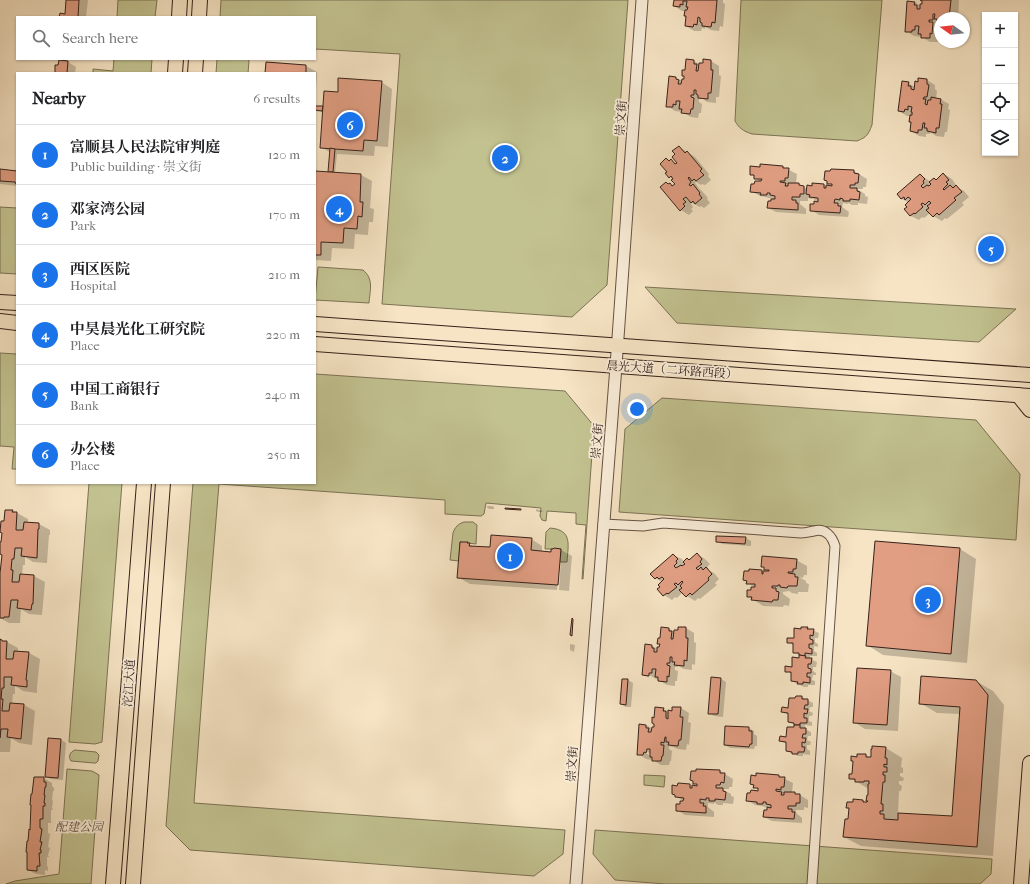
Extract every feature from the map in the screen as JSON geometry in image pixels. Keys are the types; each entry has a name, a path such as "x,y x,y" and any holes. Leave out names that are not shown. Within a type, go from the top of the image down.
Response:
{"main road":[{"path":"179,16 180,0"},
{"path":"199,16 200,0"},
{"path":"175,72 176,60"},
{"path":"195,72 196,60"},
{"path":"0,302 16,303"},
{"path":"0,321 16,323"},
{"name":"晨光大道（二环路西段）","path":"316,324 617,346 1027,372"},
{"name":"晨光大道（二环路西段）","path":"316,344 1024,396"},
{"path":"1024,396 1030,410"},
{"name":"沱江大道","path":"114,884 144,484"},
{"name":"沱江大道","path":"133,884 163,484"},
{"path":"1021,884 1030,763"}],"street":[{"name":"崇文街","path":"576,884 616,366 642,0"},
{"path":"603,524 647,526 663,523 801,533 819,530 828,533 833,539 835,546 812,884"}],"green space":[{"path":"118,0 157,0 155,16 117,16"},
{"path":"221,0 628,0 607,285 572,317 382,304 400,54 316,49 316,16 220,16"},
{"path":"741,0 882,0 872,125 865,137 857,141 752,134 738,126 735,121"},
{"path":"114,60 152,60 151,72 93,72 93,69 113,71"},
{"path":"217,60 249,61 248,72 216,72"},
{"path":"0,207 16,208 16,274 0,273"},
{"path":"318,267 363,270 369,277 370,281 369,303 316,300"},
{"path":"645,287 1016,309 979,342 677,323"},
{"path":"0,353 16,354 16,469 12,469 14,447 0,446"},
{"path":"316,374 565,391 594,426 583,579 586,525 576,524 576,513 547,511 546,521 542,520 540,516 541,508 486,503 484,514 481,516 445,514 445,500 219,484 316,484"},
{"path":"662,398 976,420 1020,474 1016,540 619,512 625,429"},
{"path":"89,484 122,484 102,742 95,744 69,742"},
{"path":"193,484 219,484 194,803 565,830 563,854 534,876 190,850 166,826"},
{"path":"464,522 473,522 477,525 476,544 460,542 459,561 450,560 453,533 457,526"},
{"path":"550,528 557,529 562,532 568,539 567,562 560,562 561,549 545,549 546,532"},
{"path":"75,750 96,752 99,755 98,761 94,763 71,761 70,754"},
{"name":"配建公园","path":"67,769 92,771 99,775 91,884 6,884 15,881 59,874"},
{"path":"644,775 665,776 664,787 644,785"},
{"path":"595,830 992,859 991,874 980,884 665,884 615,880 593,854"}],"building":[{"path":"66,0 79,0 78,16 59,16 60,13 65,14"},
{"path":"674,0 717,0 715,23 712,22 711,27 702,26 700,18 698,17 697,25 694,24 693,27 685,26 686,16 684,16 685,10 687,10 688,7 686,7 687,1 683,1 683,5 680,4 680,7 673,6"},
{"path":"920,0 951,0 950,12 934,12 933,20 929,20 929,22 933,22 932,34 930,33 930,38 921,38 921,34 918,34 919,26 915,26 915,30 912,30 912,32 905,32 907,1 915,2 914,5 917,5 917,9 920,9 920,4 922,4 922,1"},
{"path":"686,59 694,60 694,64 697,64 696,71 698,71 699,63 703,63 703,59 711,60 711,70 713,70 711,93 708,93 708,99 698,98 696,90 694,90 694,95 691,95 691,97 694,98 693,109 691,109 690,114 681,113 682,109 679,109 680,101 676,101 676,105 673,104 673,107 666,107 669,76 676,77 676,79 679,80 678,84 681,84 682,79 684,79 684,76 682,76 682,70 685,70"},
{"path":"59,60 68,61 67,72 55,72 55,65 58,65"},
{"path":"266,62 306,65 306,72 265,72"},
{"path":"338,78 382,81 377,141 364,140 363,151 320,148 324,91 338,92"},
{"path":"918,78 927,79 927,84 929,85 927,97 924,97 923,99 926,99 925,104 927,105 928,100 931,100 931,97 941,99 940,104 942,104 939,128 936,128 936,133 927,131 927,128 924,128 925,123 923,123 922,130 918,130 918,133 910,131 911,122 909,122 910,115 912,115 912,107 908,106 908,110 905,109 904,112 898,111 902,81 909,82 908,86 911,86 911,89 914,90 915,81 918,82"},
{"path":"316,106 323,106 322,111 316,110"},
{"path":"679,146 685,153 687,151 702,169 700,171 704,175 696,181 694,179 692,181 689,177 688,178 691,182 689,185 691,186 693,184 702,198 695,204 693,201 691,203 686,197 683,199 686,202 683,204 685,206 680,211 660,187 666,182 668,184 670,183 672,186 675,184 671,180 673,179 671,176 669,178 665,173 667,172 660,164 666,158 669,161 671,159 675,164 677,163 672,157 675,154 672,151"},
{"path":"330,148 335,149 333,172 328,172"},
{"path":"760,164 789,168 788,178 785,178 785,181 780,182 786,183 785,186 788,186 788,183 799,183 799,185 804,186 804,194 800,194 800,197 792,197 792,200 796,200 796,203 798,203 798,210 767,208 768,201 775,199 775,196 770,195 770,193 767,193 767,195 760,195 761,193 750,192 751,184 754,184 755,181 761,181 762,179 754,179 754,175 750,175 750,166 760,167"},
{"path":"0,169 16,171 16,184 15,182 0,181"},
{"path":"831,169 854,170 854,173 859,174 858,183 855,183 855,185 850,185 850,188 857,188 857,191 860,192 859,200 850,199 850,201 843,201 843,199 840,198 840,200 835,199 834,203 838,203 838,206 841,206 840,213 810,211 810,204 814,204 814,201 818,202 818,198 809,197 810,195 806,194 807,185 812,186 812,183 824,184 824,188 826,188 826,185 832,186 832,184 827,184 827,181 824,180 825,171 830,171"},
{"path":"316,171 361,174 360,202 363,202 362,217 358,216 357,229 344,228 343,243 321,242 321,255 316,255"},
{"path":"943,173 949,180 946,182 948,184 943,189 944,190 950,185 953,188 956,185 962,192 954,198 956,200 939,215 937,213 933,217 926,210 929,208 927,206 931,203 929,201 925,205 923,203 921,204 923,207 915,214 914,213 910,216 904,209 907,207 905,205 911,199 908,197 905,200 904,197 901,199 897,194 920,174 925,179 921,186 923,188 927,185 929,186 931,184 929,182 934,178 936,180"},
{"path":"505,509 521,509 521,510"},
{"path":"5,510 13,510 12,512 17,512 16,530 23,530 24,522 39,523 39,529 37,558 21,556 22,548 15,548 14,559 12,559 12,582 19,582 20,574 34,575 33,604 31,610 17,608 18,600 11,600 9,617 0,618 0,573 2,555 0,554 0,542 2,533 0,532 1,521 4,521"},
{"path":"491,535 532,538 531,550 551,552 551,549 554,548 561,549 558,585 457,578 460,542 468,542 467,543 470,543 469,546 490,547"},
{"path":"716,536 746,537 745,544 716,542"},
{"path":"875,541 960,548 951,654 866,646"},
{"path":"697,553 702,559 700,562 702,564 696,568 698,570 701,567 703,570 706,567 712,574 708,578 709,580 692,595 690,593 686,597 679,590 682,588 680,586 683,582 682,581 678,585 676,583 674,584 677,587 663,596 657,589 660,587 658,585 664,579 662,577 659,579 657,577 655,579 650,574 673,554 678,559 674,566 676,568 685,564 683,562 687,558 689,560"},
{"path":"762,556 797,559 796,569 793,569 793,572 788,573 795,574 795,577 798,577 797,586 788,586 787,588 780,587 780,585 772,586 772,588 776,588 776,591 779,592 778,600 773,600 772,602 751,600 752,597 747,597 747,590 751,590 751,587 755,587 755,584 746,584 747,581 743,580 744,571 749,571 749,569 762,570 762,574 763,571 769,571 764,570 764,567 761,567"},
{"path":"572,618 573,619 572,636 570,635"},
{"path":"661,627 669,628 669,631 672,631 671,639 673,639 674,630 678,630 678,627 686,627 686,638 688,638 687,661 684,660 684,666 674,665 675,662 672,662 672,657 670,657 670,663 667,663 667,665 670,666 667,682 658,681 658,677 655,677 656,669 652,669 652,673 649,673 649,676 642,675 645,644 652,645 654,652 657,652 657,647 659,647 660,644 657,644 658,638 660,638"},
{"path":"801,627 814,629 813,636 810,635 810,639 813,640 813,644 809,644 809,648 812,649 812,654 805,653 805,656 799,655 799,653 793,653 793,643 787,643 787,638 794,638 794,628 801,629"},
{"path":"0,639 2,641 7,641 6,659 13,659 14,651 29,652 26,680 27,687 11,685 12,677 4,677 4,688 2,688 2,711 9,711 10,703 24,704 21,739 7,737 8,729 1,729 0,738"},
{"path":"799,655 806,656 805,658 812,658 811,664 808,664 808,668 811,669 811,673 807,673 807,677 810,677 810,683 803,682 803,684 797,684 798,682 791,681 791,672 785,672 785,666 792,667 792,657 799,658"},
{"path":"857,668 891,670 887,725 853,723"},
{"path":"921,676 976,680 988,695 977,847 843,837 845,819 848,819 849,808 846,808 847,802 853,802 853,799 863,800 863,802 868,801 866,801 869,781 855,782 855,779 849,779 849,774 852,774 853,761 851,761 851,756 857,757 857,754 866,754 866,757 871,757 872,746 886,747 885,758 887,758 887,765 884,764 884,767 887,767 887,772 883,772 883,775 885,775 885,782 883,782 881,804 883,804 883,811 880,811 880,814 884,814 884,819 898,820 898,813 952,816 960,707 919,704"},
{"path":"711,677 721,678 718,714 708,714"},
{"path":"622,679 628,679 626,705 620,704"},
{"path":"796,696 802,696 802,699 808,699 808,705 805,705 804,709 808,709 807,714 804,713 804,718 807,718 807,723 800,723 800,725 794,725 794,723 788,722 788,713 781,712 782,707 788,708 789,698 795,698"},
{"path":"655,707 664,708 663,711 666,711 666,718 668,719 668,710 672,711 672,707 681,707 680,717 683,717 681,740 679,740 678,746 668,745 669,742 666,742 666,737 664,743 661,742 661,745 664,745 661,761 652,761 652,757 650,757 650,749 647,749 646,753 644,752 643,755 637,755 639,724 646,725 646,728 649,728 648,732 651,732 652,727 654,727 652,717 654,718"},
{"path":"794,725 800,725 800,728 806,728 806,734 803,734 802,738 806,738 805,743 802,742 802,747 805,747 804,752 798,752 798,754 792,754 792,752 786,751 786,742 779,741 780,736 786,737 787,727 794,727"},
{"path":"725,726 749,727 749,731 752,731 752,744 750,744 749,747 724,745"},
{"path":"48,738 61,739 58,778 45,777"},
{"path":"696,769 720,770 720,773 725,773 724,783 721,782 720,785 716,785 716,788 723,788 723,791 726,792 725,800 715,799 715,801 709,801 709,798 706,798 706,800 700,799 700,803 704,803 703,806 706,806 706,813 676,811 676,804 680,804 680,801 683,801 684,798 675,797 675,795 672,794 672,785 677,786 678,783 690,784 690,788 692,788 692,785 697,786 697,784 693,784 693,781 690,780 691,771 696,771"},
{"path":"756,773 785,777 784,787 781,787 781,790 776,789 776,791 782,792 781,795 784,795 784,792 795,792 795,794 800,794 800,803 796,803 796,806 788,806 788,809 792,809 792,812 795,812 794,819 763,817 764,810 767,810 767,807 771,808 771,805 766,804 766,802 763,802 763,804 757,804 757,802 746,801 747,793 750,793 751,790 758,791 758,788 753,788 754,785 750,784 751,775 756,776"},
{"path":"34,777 44,777 44,782 46,782 43,819 40,819 40,828 42,829 40,842 42,842 40,850 41,853 39,853 40,866 37,866 37,871 27,870 26,852 29,829 30,830 30,805"}],"place":[{"name":"办公楼","path":"350,125"},
{"name":"邓家湾公园","path":"505,158"},
{"name":"中昊晨光化工研究院","path":"339,209"},
{"name":"中国工商银行","path":"991,249"},
{"name":"富顺县人民法院审判庭","path":"510,556"},
{"name":"西区医院","path":"928,600"}]}
